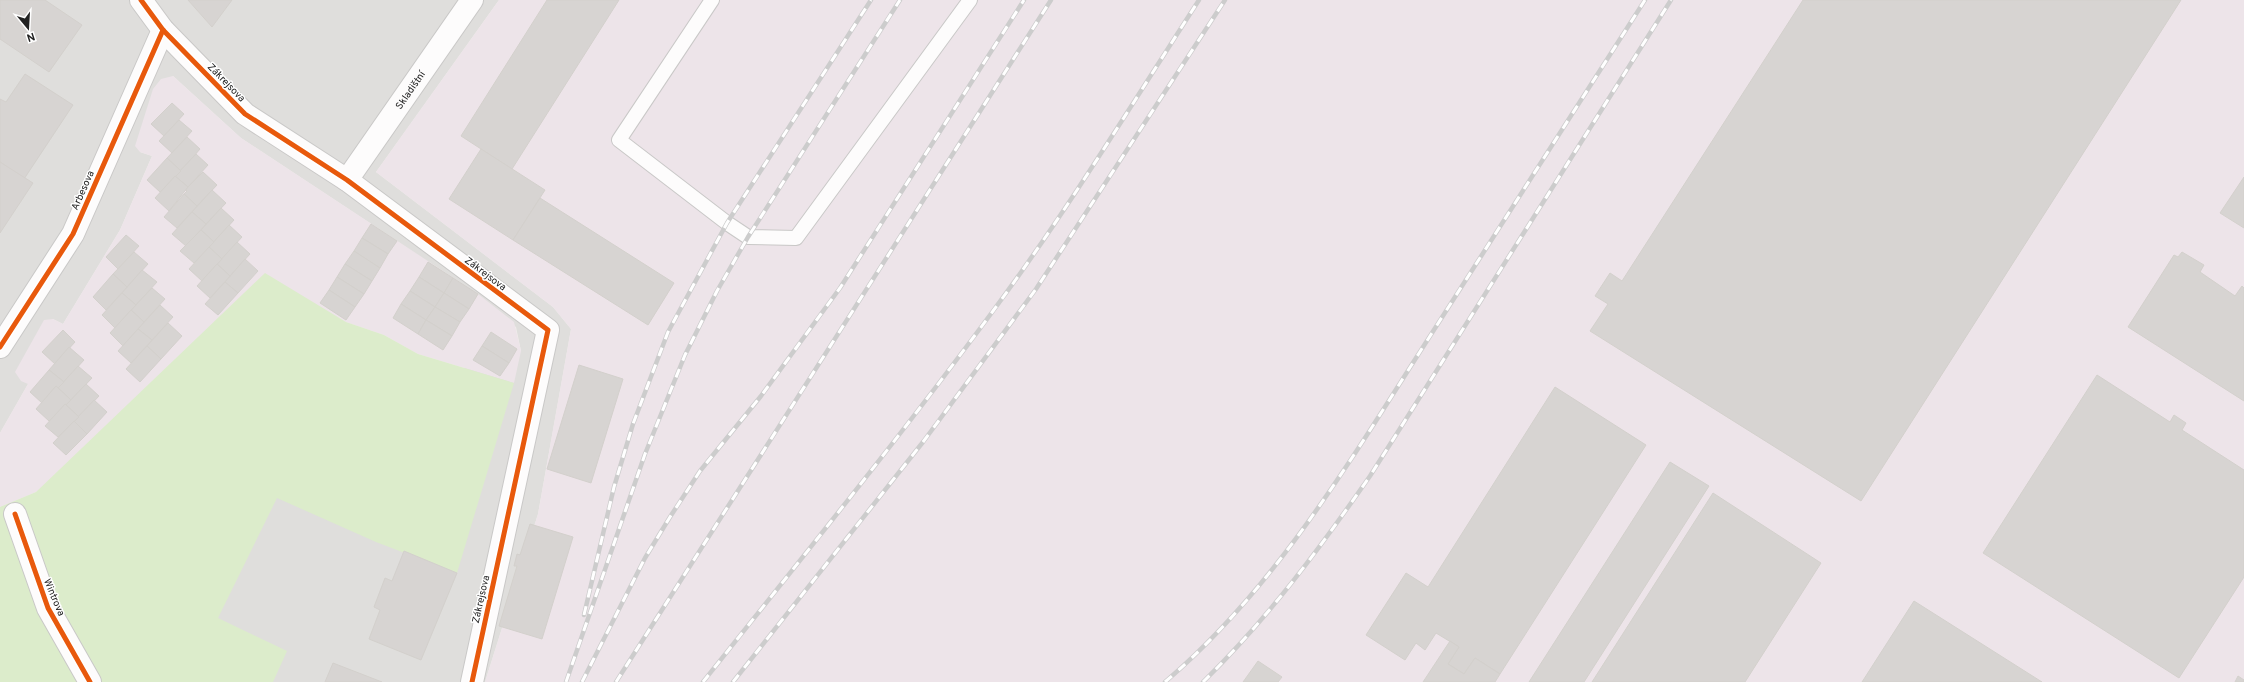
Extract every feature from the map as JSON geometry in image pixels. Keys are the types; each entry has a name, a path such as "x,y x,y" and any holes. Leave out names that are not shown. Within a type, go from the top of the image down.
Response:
{"street":[{"name":"Zákrejsova","path":"141,0 163,30 245,114 347,180 548,330 472,682"},
{"name":"Skladištní","path":"347,180 472,0"},
{"name":"Arbesova","path":"0,347 73,234 163,30"},
{"name":"Wintrova","path":"15,514 48,608 90,682"}],"lane":[{"path":"712,0 619,140 727,224 748,237 796,238 970,0"}],"shaded area":[{"path":"0,0 499,0 376,172 553,307 571,329 538,514 485,682 0,682 0,507 521,351 516,327 397,241 241,138 173,76 140,152 152,156 120,230 63,324 53,319 28,384 0,433"},
{"path":"499,0 2244,0 2244,682 485,682 538,514 571,329 553,307 376,172"},
{"path":"173,76 241,138 478,294 514,322 521,351 514,383 418,354 384,335 346,322 319,307 36,492 0,507 0,433 28,384 21,381 15,372 44,320 53,319 63,324 120,230 152,156 140,152 135,146 153,89 161,79"}],"green space":[{"path":"265,273 346,322 384,335 418,354 514,383 457,573 376,542 277,498 218,618 287,651 273,682 0,682 0,507 36,492"}],"building":[{"path":"0,0 45,0 82,25 49,72 0,39"},
{"path":"188,0 232,0 212,27"},
{"path":"547,0 619,0 512,169 461,136"},
{"path":"1803,0 2181,0 1861,501 1590,331 1608,304 1595,296 1610,273 1622,281"},
{"path":"25,74 73,105 24,179 0,162 0,99 6,102"},
{"path":"172,103 184,114 164,136 151,124"},
{"path":"179,120 192,131 172,153 159,141"},
{"path":"187,137 200,149 181,171 167,158"},
{"path":"481,149 545,190 513,240 449,199"},
{"path":"196,154 208,165 188,187 175,176"},
{"path":"167,158 181,171 160,192 147,180"},
{"path":"0,162 33,183 0,233"},
{"path":"203,172 217,185 197,206 184,194 187,191 185,190"},
{"path":"175,176 188,187 169,211 155,198"},
{"path":"2244,177 2244,228 2220,213"},
{"path":"212,190 226,203 206,224 192,212"},
{"path":"184,194 197,206 177,228 164,217"},
{"path":"540,198 674,283 648,325 513,240"},
{"path":"221,208 234,220 214,242 201,230"},
{"path":"192,212 206,224 186,246 172,234"},
{"path":"371,224 397,241 388,254 362,238"},
{"path":"229,225 242,237 222,259 209,247"},
{"path":"201,230 214,242 194,263 180,251"},
{"path":"126,235 139,246 118,269 106,257"},
{"path":"362,238 388,254 380,268 354,251"},
{"path":"237,242 250,254 230,276 217,264"},
{"path":"209,247 222,259 202,281 189,269"},
{"path":"354,251 380,268 372,281 345,264"},
{"path":"134,252 148,264 127,287 113,274"},
{"path":"2182,252 2204,265 2200,272 2235,296 2242,286 2244,288 2244,401 2128,327 2174,255 2178,257"},
{"path":"245,259 258,271 238,293 225,282"},
{"path":"428,262 453,278 444,293 419,277"},
{"path":"217,264 230,276 210,298 197,286"},
{"path":"345,264 372,281 364,294 337,277"},
{"path":"142,270 157,282 136,305 122,293"},
{"path":"113,274 127,287 106,310 93,297"},
{"path":"337,277 364,294 355,307 329,290"},
{"path":"419,277 444,293 435,307 410,291"},
{"path":"453,278 478,294 469,309 444,293"},
{"path":"225,282 238,293 218,315 205,304"},
{"path":"152,288 165,299 144,322 131,310"},
{"path":"329,290 355,307 346,320 320,303"},
{"path":"410,291 435,307 426,320 401,304"},
{"path":"122,293 136,305 115,328 102,315"},
{"path":"444,293 469,309 460,322 435,307"},
{"path":"401,304 426,320 418,334 393,318"},
{"path":"160,305 173,317 152,340 138,329"},
{"path":"435,307 460,322 452,336 426,320"},
{"path":"131,310 144,322 123,346 110,333"},
{"path":"426,320 452,336 443,350 418,334"},
{"path":"168,323 182,336 161,359 147,346"},
{"path":"138,329 152,340 131,363 118,351"},
{"path":"63,330 75,342 55,364 42,352"},
{"path":"491,332 517,349 509,363 482,346"},
{"path":"147,346 161,359 140,382 126,369"},
{"path":"482,346 509,363 500,376 473,360"},
{"path":"69,347 84,360 64,382 49,370"},
{"path":"579,365 623,379 591,483 547,469"},
{"path":"78,366 92,378 71,400 58,388"},
{"path":"49,370 64,382 58,388 56,386 42,403 30,392"},
{"path":"2097,375 2170,422 2174,415 2186,423 2182,430 2244,470 2244,577 2179,678 1983,553"},
{"path":"86,384 99,396 79,417 66,405"},
{"path":"56,386 71,400 49,421 36,409"},
{"path":"1555,387 1646,445 1500,674 1475,658 1464,674 1448,664 1459,647 1436,633 1425,650 1416,643 1405,660 1366,635 1406,573 1428,587"},
{"path":"94,400 107,412 87,434 74,421"},
{"path":"65,404 79,417 58,437 45,426"},
{"path":"74,421 87,434 66,455 53,443"},
{"path":"1670,462 1709,486 1584,682 1529,682"},
{"path":"1713,493 1821,563 1745,682 1592,682"},
{"path":"530,524 573,537 542,639 499,626 517,566 514,566 517,554 520,555"},
{"path":"404,551 457,573 421,660 369,639 380,610 374,607 385,578 392,581"},
{"path":"1914,601 2042,682 1862,682"},
{"path":"1450,641 1459,647 1448,664 1464,674 1475,658 1500,674 1495,682 1423,682"},
{"path":"1258,661 1282,677 1278,682 1243,682"},
{"path":"333,663 382,682 325,682"},
{"path":"2238,676 2244,680 2244,682 2235,682"}],"railway":[{"path":"584,615 614,487 633,424 668,332 727,223 871,0"},
{"path":"566,682 645,454 685,355 717,291 748,237 900,0"},
{"path":"582,682 645,558 670,517 700,471 761,396 840,288 1024,0"},
{"path":"616,682 1051,0"},
{"path":"703,682 886,451 993,311 1073,196 1199,0"},
{"path":"733,682 923,442 1036,289 1225,0"},
{"path":"1165,682 1204,646 1241,607 1274,567 1337,481 1645,0"},
{"path":"1203,682 1227,658 1271,608 1331,531 1370,476 1671,0"}],"cycle path":[{"path":"141,0 163,30 245,114 347,180 548,330 472,682"},
{"path":"0,347 73,234 163,30"},
{"path":"15,514 48,608 90,682"}]}
